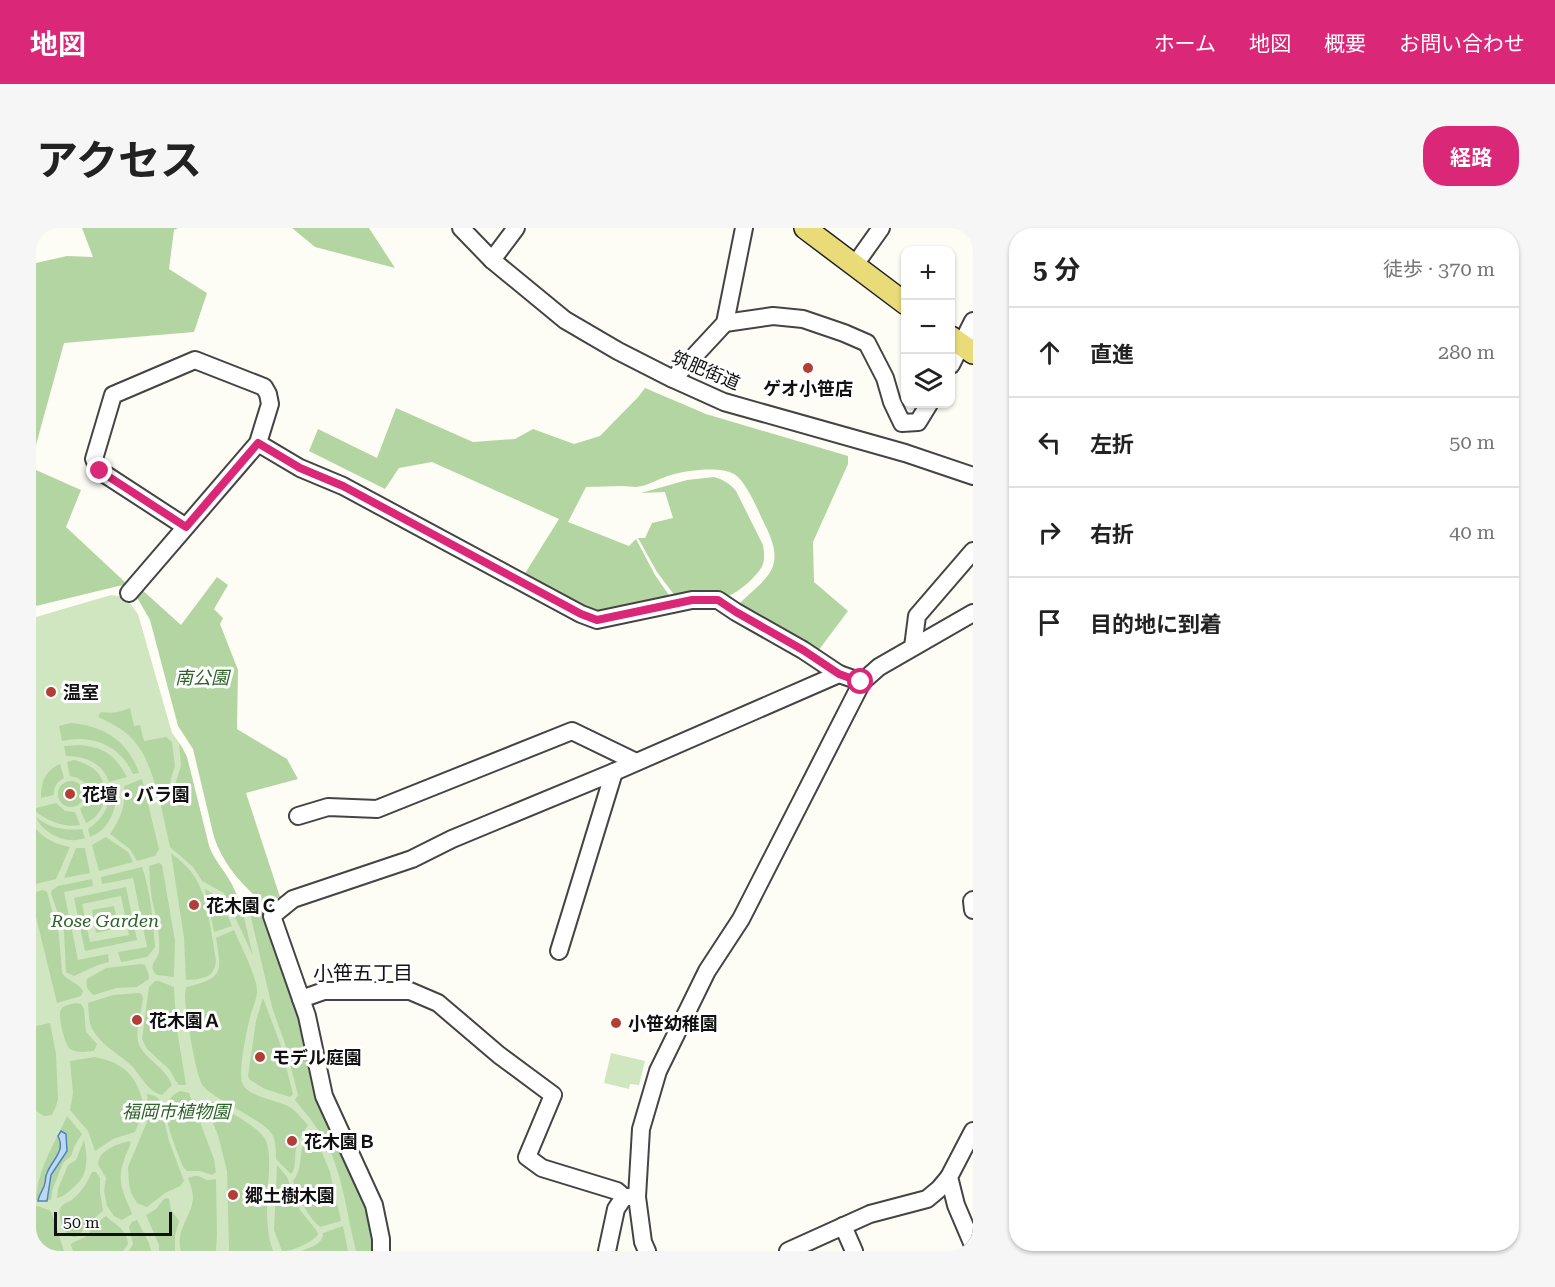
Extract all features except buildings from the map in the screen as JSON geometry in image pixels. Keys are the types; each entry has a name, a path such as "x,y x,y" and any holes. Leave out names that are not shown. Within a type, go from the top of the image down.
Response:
{"main road":[{"path":"805,228 901,300"}],"street":[{"name":"筑肥街道","path":"461,228 492,260 565,320 673,379 724,402 905,453 973,476"},
{"path":"492,260 516,228"},
{"path":"673,379 725,323 744,228"},
{"path":"854,266 881,228"},
{"path":"725,323 773,315 803,319 844,333 867,343 885,378 892,402 902,423 918,422 927,408"},
{"path":"962,345 973,321"},
{"path":"129,593 186,527 258,443 270,404 264,387 195,360 113,395 94,459 100,471 186,527"},
{"path":"258,443 300,468 343,486 581,614 597,620 692,600 718,600 839,674 861,682"},
{"path":"913,647 917,616 973,551"},
{"path":"647,1251 630,1197 641,1129 658,1071 707,971 741,919 861,682 879,667 973,613"},
{"path":"381,1251 381,1239 374,1205 324,1096 307,1016 272,916 293,900 412,859 452,839 614,772 839,674"},
{"path":"298,816 328,807 377,809 572,731 636,762"},
{"path":"559,951 614,772"},
{"path":"973,900 973,910"},
{"path":"302,999 324,991 410,991 438,1003 499,1055 553,1095 527,1157 542,1168 630,1197"},
{"path":"788,1251 870,1214 927,1199 949,1177 973,1131"},
{"path":"949,1177 973,1245"},
{"path":"607,1251 616,1209 630,1197"},
{"path":"843,1226 855,1251"}],"green space":[{"path":"82,228 178,228 174,230 169,269 207,293 194,332 64,343 36,445 36,263 67,256 93,257"},
{"path":"292,228 369,228 395,268 315,247"},
{"path":"645,388 706,414 848,456 848,464 813,542 814,582 848,611 818,651 738,605 766,579 774,562 774,552 756,505 748,490 734,474 712,469 671,475 636,487 586,487 568,522 629,546 636,539 655,575 671,598 593,611 524,575 559,519 432,462 399,468 385,489 309,451 318,429 377,458 396,408 473,442 515,439 533,429 574,444 600,436"},
{"path":"36,470 81,490 66,527 127,584 36,606"},
{"path":"714,477 726,482 736,491 763,545 763,564 748,583 728,596 675,596 657,572 638,538 645,538 652,523 673,518 665,492 641,493 687,480"},
{"name":"南公園","path":"217,577 228,585 214,609 223,618 220,624 238,670 237,729 287,759 298,779 246,793 280,897 273,900 268,908 236,876 217,846 193,749 178,726 150,620 135,594 140,588 181,625"},
{"name":"福岡市植物園","path":"111,595 125,597 138,614 172,733 187,757 212,854 232,884 239,903 255,904 265,914 282,972 306,1028 316,1087 314,1094 349,1163 374,1251 36,1251 36,617"},
{"path":"130,708 134,726 140,725 144,741 166,737 172,742 175,766 168,789 158,793 149,766 132,738 98,717 101,712 109,713"},
{"path":"71,723 94,728 113,737 128,752 139,773 133,774 121,756 104,744 84,739 62,741 59,726"},
{"path":"179,743 187,757 209,846 239,900 253,956 224,893 202,881 193,867 170,847 159,797 173,792 181,765"},
{"path":"78,745 107,753 118,763 127,777 109,782 98,765 80,757 66,756 64,746"},
{"path":"74,760 92,768 103,782 88,787 80,780 70,776 67,762"},
{"path":"60,764 64,778 56,785 54,795 41,798 45,778"},
{"path":"142,779 159,849 155,856 137,861 130,849 110,834 122,811 124,786"},
{"path":"71,781 80,785 84,794 80,803 71,807 62,803 58,794 62,785"},
{"path":"117,787 114,810 108,823 90,837 88,829 105,812 110,789"},
{"path":"104,791 101,810 86,823 80,809 89,794"},
{"path":"56,803 65,811 75,812 80,825 68,826 56,823 36,812 36,808"},
{"path":"36,817 58,828 82,829 85,838 71,840 56,836 44,828"},
{"path":"36,829 52,841 70,847 56,879 36,884"},
{"path":"106,837 128,852 133,862 99,871 92,845"},
{"path":"76,848 85,848 90,873 64,878"},
{"path":"171,853 195,877 207,909 216,960 213,971 206,977 186,980 184,938"},
{"path":"159,863 162,865 175,941 174,977 157,975 153,968 159,951 159,938 151,895 149,866"},
{"path":"142,867 150,896 155,947 147,957 121,962 118,952 147,947 133,878 102,884 101,877"},
{"path":"92,879 93,886 64,892 78,960 108,954 109,962 74,976 66,972 64,932 51,893 58,886"},
{"path":"126,887 137,940 85,951 74,898","holes":["121,896 129,935 90,942 82,904"]},
{"path":"205,889 220,898 232,926 214,932"},
{"path":"43,890 47,892 59,935 62,973 83,991 81,996 57,1003 36,917 36,892"},
{"path":"255,904 265,914 282,972 306,1028 316,1087 314,1094 349,1163 368,1208 374,1251 356,1251 343,1190 332,1155 320,1133 295,1100 298,1095 285,1044 272,1007 249,909"},
{"name":"Rose Garden","path":"114,906 119,928 96,933 92,910"},
{"path":"234,930 251,969 257,991 243,1052 241,1080 246,1089 291,1108 308,1125 297,1146 295,1165 291,1174 276,1159 275,1142 269,1130 210,1092 203,1086 197,1070 187,1014 186,987 213,977 219,967 216,938"},
{"path":"145,965 149,979 137,987 116,988 94,995 87,988 87,979 106,968"},
{"path":"155,981 174,987 176,1023 186,1085 179,1085 170,1070 147,1049 142,1039 149,987"},
{"path":"140,993 143,999 138,1025 138,1041 140,1047 165,1073 172,1085 162,1095 149,1087 132,1066 101,1041 89,1021 88,1003 113,995"},
{"path":"263,998 281,1046 293,1094 290,1097 265,1089 250,1080 248,1076 256,1021"},
{"path":"81,1004 84,1009 86,1032 97,1044 94,1051 73,1050 66,1042 60,1011 65,1006"},
{"path":"50,1023 56,1054 58,1099 52,1115 44,1116 36,1111 36,1026"},
{"path":"611,1053 645,1061 639,1085 630,1084 629,1089 604,1083"},
{"path":"95,1057 116,1064 133,1078 139,1090 143,1109 135,1132 113,1139 95,1151 88,1131 70,1110 73,1093 70,1061"},
{"path":"180,1091 189,1093 214,1159 216,1172 212,1175 200,1171 187,1171 178,1154 166,1111 169,1101"},
{"path":"147,1094 159,1099 169,1141 184,1181 147,1207 137,1203 131,1193 128,1167 149,1117"},
{"path":"209,1100 252,1126 266,1142 269,1158 267,1219 273,1251 229,1251 227,1171 218,1135 205,1105"},
{"path":"67,1116 82,1134 71,1156 63,1163 51,1200 38,1201 36,1200 37,1189 43,1167"},
{"path":"310,1134 315,1136 330,1172 341,1221 320,1227 307,1212 293,1181 299,1169 303,1145"},
{"path":"84,1140 85,1172 78,1183 57,1198 58,1189 68,1165 76,1160"},
{"path":"129,1141 131,1143 121,1173 121,1185 132,1214 122,1220 114,1216 107,1206 104,1191 106,1178 98,1164 105,1151"},
{"path":"277,1165 287,1177 300,1210 318,1235 302,1246 287,1251 282,1251 274,1230"},
{"path":"92,1172 96,1172 100,1178 103,1211 79,1235 71,1236 64,1230 60,1210 79,1193"},
{"path":"194,1176 207,1180 216,1179 216,1251 181,1251 180,1236 193,1198 188,1178"},
{"path":"167,1198 171,1210 179,1221 175,1236 175,1251 159,1251 159,1245 146,1215"},
{"path":"36,1207 51,1211 64,1251 36,1251"},
{"path":"106,1216 120,1228 127,1239 128,1244 123,1251 73,1251 72,1243 87,1236 93,1226"},
{"path":"137,1220 151,1251 129,1251 133,1244 129,1227"},
{"path":"343,1226 348,1251 302,1251 319,1242 323,1233"}],"water":[{"path":"61,1131 66,1134 67,1151 51,1175 47,1201 38,1201 46,1174 59,1151 58,1136"}],"place":[{"name":"ゲオ小笹店","path":"808,368"},
{"name":"温室","path":"51,692"},
{"name":"花壇・バラ園","path":"70,794"},
{"name":"花木園Ｃ","path":"194,905"},
{"name":"花木園Ａ","path":"137,1020"},
{"name":"小笹幼稚園","path":"616,1023"},
{"name":"モデル庭園","path":"260,1057"},
{"name":"花木園Ｂ","path":"292,1141"},
{"name":"郷土樹木園","path":"233,1195"}],"district":[{"name":"小笹五丁目","path":"363,973"}],"route":[{"path":"100,471 186,527 258,443 300,468 343,486 581,614 597,620 692,600 718,600 839,674 861,682"}]}
